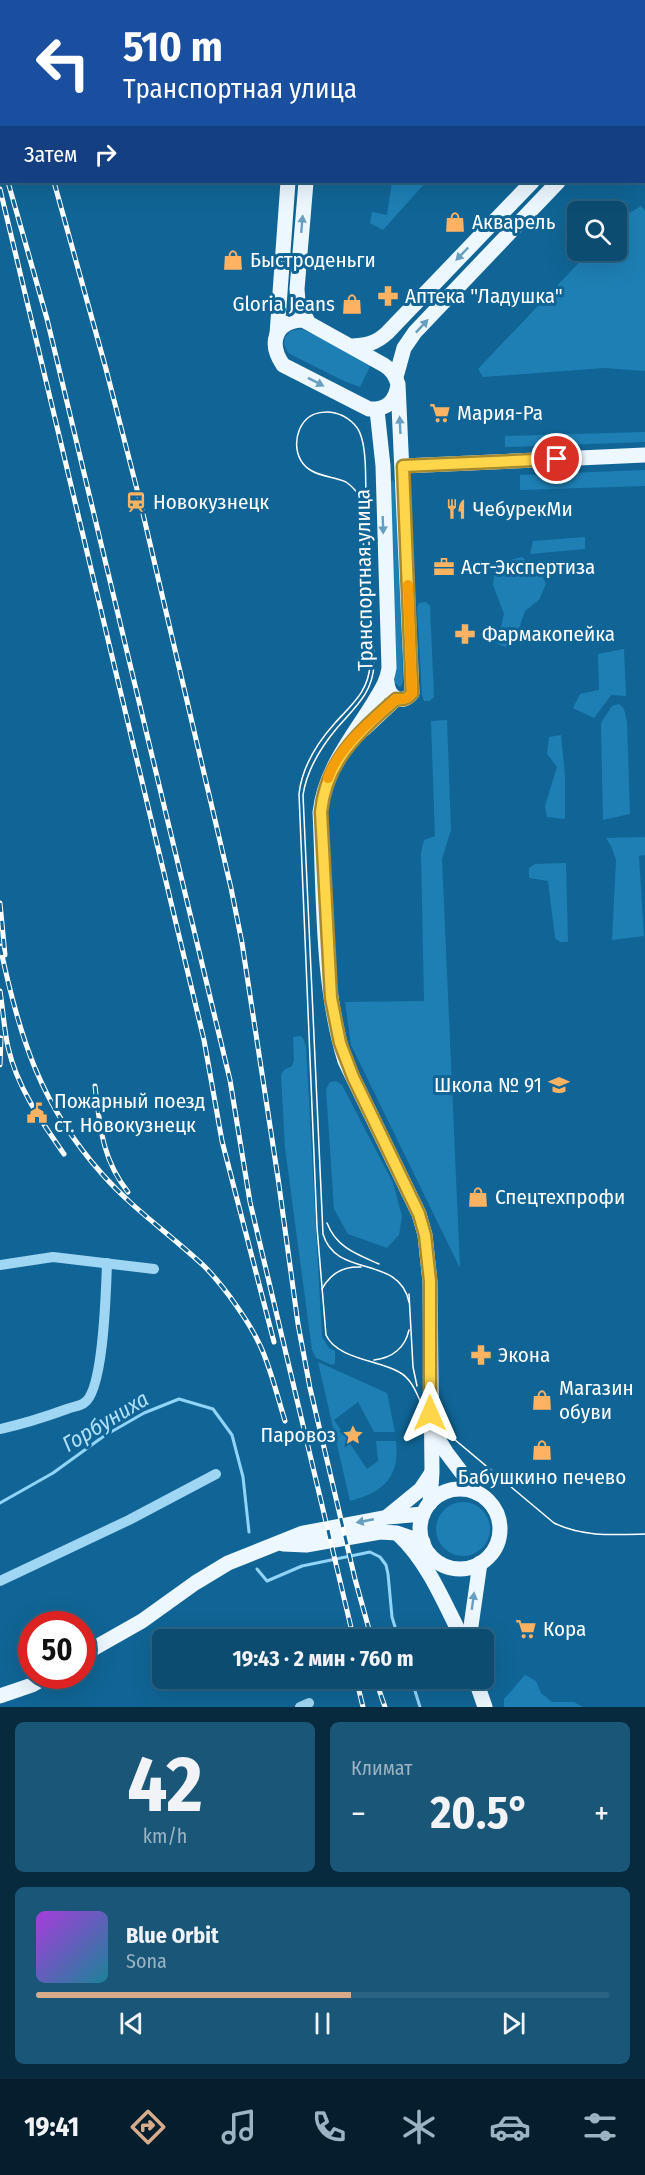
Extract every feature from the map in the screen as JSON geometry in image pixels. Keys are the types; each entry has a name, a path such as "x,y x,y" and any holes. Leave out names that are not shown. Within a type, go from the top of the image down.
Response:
{"main road":[{"path":"288,183 277,334 274,346 276,356 283,364 369,409 376,410 391,403 396,395 404,348 415,332 557,183"},
{"path":"306,183 297,289 298,301 308,322"},
{"path":"353,346 378,341 387,333 531,183"},
{"path":"277,334 285,325 294,320 303,320 353,346 392,370 397,380"},
{"name":"Транспортная улица","path":"341,752 403,698 412,687 397,380"},
{"name":"Транспортная улица","path":"376,410 383,466 389,668 387,682 330,772 322,794 321,812 331,998 340,1043 345,1060 422,1223 430,1281 432,1472 426,1508"},
{"path":"383,466 394,472 403,466 645,455"},
{"path":"387,682 390,695 403,698"},
{"path":"431,1426 446,1452 477,1492 492,1504 500,1525 495,1548 480,1563 470,1568 458,1569 436,1561"},
{"path":"388,1517 421,1489 432,1472"},
{"path":"461,1629 436,1561 423,1542 421,1523 426,1508 440,1494 465,1489 477,1492"},
{"path":"96,1647 142,1620 228,1563 303,1533 426,1508"},
{"path":"277,1544 306,1545 380,1532 397,1533 423,1542"},
{"path":"397,1533 420,1561 459,1629"},
{"path":"466,1629 480,1563"},
{"path":"0,1696 20,1689"},
{"path":"478,1689 484,1707"}],"street":[{"path":"0,1266 53,1257 154,1269"},
{"path":"0,1429 50,1415 85,1402 92,1395 102,1342 107,1263"},
{"path":"0,1581 129,1520 216,1474"}],"shaded area":[{"path":"392,183 425,183 383,230 370,223 372,212 387,215"},
{"path":"641,206 645,211 645,371 604,368 483,377 478,369 581,261 627,261 627,215"},
{"path":"302,329 372,362 360,387 288,353 284,344 285,337 291,331"},
{"path":"645,432 645,442 505,447 505,436"},
{"path":"645,470 645,486 520,490 520,475"},
{"path":"392,480 397,484 403,683 400,687 395,683 388,485"},
{"path":"585,537 585,549 530,554 533,541"},
{"path":"522,557 541,573 546,584 539,600 525,611 515,640 506,647 497,644 504,614 493,585 494,575 500,563"},
{"path":"426,602 430,606 434,697 430,701 424,701 422,695 417,607 419,603"},
{"path":"624,649 626,696 611,695 594,718 573,708 580,694 599,690 598,654"},
{"path":"619,704 624,709 627,722 630,814 603,820 601,723 612,706"},
{"path":"447,720 451,830 442,859 460,1268 351,1045 345,1002 424,1001 421,853 424,840 435,836 431,721"},
{"path":"561,735 565,776 565,819 547,817 545,806 557,767 547,754 549,737"},
{"path":"645,837 645,855 639,856 644,936 612,940 616,860 606,838"},
{"path":"566,863 568,942 560,942 555,938 548,881 529,878 529,868 535,864"},
{"path":"300,1036 306,1047 322,1337 329,1348 335,1351 335,1363 332,1365 316,1358 312,1350 285,1148 281,1075 284,1070 292,1066 293,1037"},
{"path":"336,1081 342,1085 393,1183 402,1216 399,1235 387,1248 348,1234 334,1209 326,1089 330,1082"},
{"path":"318,1362 387,1393 395,1432 374,1432 358,1402 334,1420 367,1469 378,1461 376,1441 396,1441 395,1464 387,1481 372,1493 350,1501"},
{"path":"458,1502 468,1502 478,1506 486,1514 490,1529 486,1544 478,1552 468,1556 458,1556 448,1552 440,1544 436,1534 436,1524 440,1514 448,1506"},
{"path":"525,1675 536,1681 541,1693 552,1702 574,1702 583,1707 504,1707 504,1699"}],"waterway":[{"name":"Горбуниха","path":"0,1503 53,1473 104,1436 144,1413 179,1399 213,1409 232,1435 243,1477 249,1532"},
{"name":"Горбуниха","path":"257,1569 267,1581 302,1566 370,1552 380,1557 386,1565 392,1617 396,1629"},
{"name":"Горбуниха","path":"414,1689 420,1707"}],"tram line":[{"path":"409,1302 403,1287 393,1277 341,1257 330,1248 323,1234 303,795 311,767 320,751 367,691 374,664 363,443 360,432 348,419 339,414 322,412 312,415 303,423 297,437 298,453 305,466 316,473 346,482 361,500 370,664 363,690 328,731 311,756 303,774 299,794 317,1227 326,1335 331,1343 348,1354 390,1368 405,1376 429,1418 554,1523 587,1533 645,1534"},
{"path":"327,1223 341,1244 379,1264"},
{"path":"322,1289 338,1272 361,1267"},
{"path":"409,1294 413,1367 417,1386"},
{"path":"374,1360 397,1351 409,1330"}],"railway":[{"path":"8,183 47,319 230,1080 250,1202 351,1629"},
{"path":"54,183 140,501 231,888 242,943 298,1324 310,1388 369,1629"},
{"path":"0,189 204,1040 222,1141 274,1342"},
{"path":"0,903 5,955"},
{"path":"0,946 24,1040 48,1096 63,1122 81,1149 103,1175 139,1211 204,1266 229,1295 245,1318 263,1352 285,1421"},
{"path":"0,991 5,1033 17,1076 39,1116 64,1154"},
{"path":"0,1065 1,1038"},
{"path":"95,1086 107,1155 119,1180 128,1192"},
{"path":"359,1689 363,1707"},
{"path":"379,1689 385,1707"}],"slow traffic":[{"path":"328,778 341,752 396,699 402,700 412,693 408,585"}],"place":[{"name":"Акварель","path":"455,222"},
{"name":"Быстроденьги","path":"233,260"},
{"name":"Аптека \"Ладушка\"","path":"388,296"},
{"name":"Gloria Jeans","path":"352,304"},
{"name":"Мария-Ра","path":"440,413"},
{"name":"Новокузнецк","path":"136,502"},
{"name":"ЧебурекМи","path":"456,509"},
{"name":"Аст-Экспертиза","path":"444,567"},
{"name":"Фармакопейка","path":"465,634"},
{"name":"Школа № 91","path":"559,1085"},
{"name":"Пожарный поезд ст. Новокузнецк","path":"37,1113"},
{"name":"Спецтехпрофи","path":"478,1197"},
{"name":"Экона","path":"481,1355"},
{"name":"Магазин обуви","path":"542,1400"},
{"name":"Паровоз","path":"353,1435"},
{"name":"Бабушкино печево","path":"542,1450"},
{"name":"Кора","path":"526,1629"}],"route":[{"path":"430,1413 430,1281 425,1235 419,1214 345,1060 333,1011 326,926 322,794 341,752 396,699 402,700 412,693 403,466 557,459"}]}
